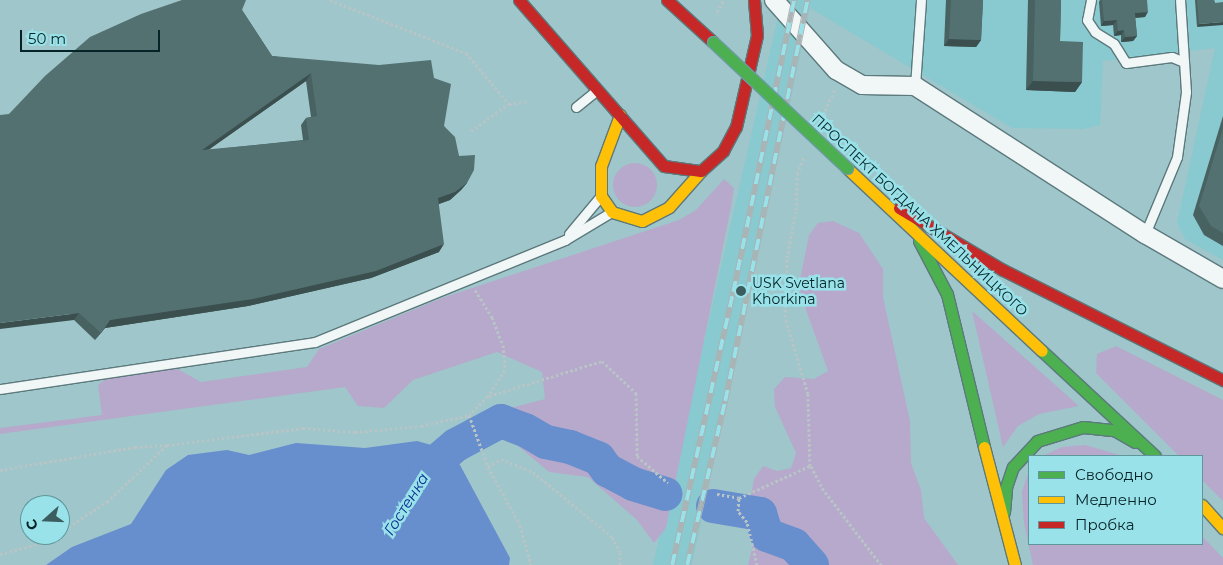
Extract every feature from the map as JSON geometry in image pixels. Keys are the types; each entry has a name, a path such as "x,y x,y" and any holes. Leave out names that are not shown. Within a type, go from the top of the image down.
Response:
{"main road":[{"path":"519,0 598,88 664,166 701,171"},
{"name":"ПРОСПЕКТ БОГДАНА ХМЕЛЬНИЦКОГО","path":"667,0 1153,455"},
{"path":"620,115 601,166 601,196 612,212 642,221 669,207 701,171 723,150 736,127 757,35 754,0"},
{"path":"875,194 1003,270 1223,380"},
{"path":"914,233 937,273 957,326 1015,565"},
{"path":"1009,546 1004,513 1006,487 1013,467 1037,442 1068,429 1098,427 1128,437 1153,455"},
{"path":"1203,506 1223,528"}],"street":[{"path":"774,0 836,70 862,85 915,86 1145,234 1223,279"}],"lane":[{"path":"915,86 922,0"},
{"path":"1091,0 1087,20 1095,32 1114,44 1126,62 1172,57 1184,62"},
{"path":"1145,234 1178,157 1186,92 1180,0"},
{"path":"576,108 598,88"},
{"path":"565,240 601,196"},
{"path":"0,389 315,342 565,240 612,212"}],"path":[{"path":"330,0 466,53 509,104"},
{"path":"716,12 724,0"},
{"path":"820,122 836,88 836,70"},
{"path":"471,131 509,104 528,101"},
{"path":"809,148 797,174 796,210 787,258 785,317 808,394 810,466 822,488 881,565"},
{"path":"0,470 135,447 303,428 355,432 421,426 469,416 488,396 506,370 503,345 492,317 468,279"},
{"path":"488,396 602,361 636,393 636,456 668,484"},
{"path":"469,416 488,466 520,524 531,565"},
{"path":"70,526 107,502 166,445"},
{"path":"488,466 501,459 533,472 612,537 620,552 620,565"},
{"path":"717,494 739,498 810,466"},
{"path":"739,498 738,511 747,522 757,565"},
{"path":"0,554 34,545"}],"shaded area":[{"path":"782,0 1223,0 1223,260 1185,239 1177,223 1215,48 1103,61 1100,125 1083,129 1012,128 810,8 692,565 653,565"},
{"path":"631,163 639,163 651,169 657,185 651,201 639,207 631,207 619,201 613,189 613,181 619,169"},
{"path":"724,179 734,188 731,207 666,528 654,543 637,520 588,477 549,472 511,440 503,410 545,399 542,372 497,352 413,380 384,408 358,406 345,387 0,434 0,428 102,415 98,385 107,378 176,368 201,382 307,367 319,349 442,298 679,220 696,210"},
{"path":"833,221 859,233 883,269 883,297 910,421 911,463 921,490 924,518 958,565 748,565 758,525 751,495 754,479 763,466 777,471 791,468 796,453 775,407 774,389 785,377 814,379 828,371 801,296 800,280 809,235 818,223"},
{"path":"972,311 1079,406 1039,414 1018,426 1003,447"},
{"path":"1116,346 1223,400 1223,501 1203,481 1203,455 1178,455 1096,373 1097,354"},
{"path":"1085,445 1120,455 1044,455 1062,447"},
{"path":"1028,473 1028,542 1024,523 1022,492"},
{"path":"1203,537 1223,558 1223,565 1033,565 1029,545 1203,545"}],"water":[{"path":"417,441 445,449 460,465 510,558 509,565 46,565 72,547 131,524 166,470 188,455 227,450 249,455 296,443 365,448"}],"building":[{"path":"182,0 246,0 242,10 272,56 379,65 431,60 434,78 451,84 444,126 455,137 459,156 475,155 474,170 467,183 455,192 438,198 444,244 376,271 253,299 110,320 101,333 79,313 0,323 0,115 9,114 45,76 90,37 141,14","holes":["311,73 317,116 306,118 309,140 202,150"]},
{"path":"951,0 983,0 981,40 949,39"},
{"path":"1035,0 1061,0 1060,41 1083,42 1082,82 1033,81"},
{"path":"1102,0 1147,0 1148,12 1135,13 1137,36 1125,37 1124,30 1118,31 1117,20 1104,21"},
{"path":"1197,0 1214,0 1215,3 1223,2 1223,22 1199,24"},
{"path":"1223,128 1223,233 1211,226 1199,206"}],"waterway":[{"name":"Гостенка","path":"368,565 425,471 456,445 501,421 525,430 546,442 570,447 599,459 607,470 633,484 665,494"},
{"name":"Гостенка","path":"713,506 760,514 767,535 794,545 812,565"}],"railway":[{"path":"672,565 733,292 794,0"},
{"path":"687,565 725,401 807,0"}],"traffic: fast":[{"path":"713,42 847,168"},
{"path":"919,241 947,294 984,447"},
{"path":"1042,351 1154,455"},
{"path":"1004,512 1006,487 1013,467 1037,441 1083,427 1114,430 1135,442"}],"traffic: slow":[{"path":"620,115 601,166 601,196 612,212 642,221 669,207 701,171"},
{"path":"847,168 1042,351"},
{"path":"984,447 1015,565"},
{"path":"1203,506 1223,528"}],"traffic: jam":[{"path":"519,0 664,166 701,171 723,151 736,127 757,35 754,0"},
{"path":"667,0 713,42"},
{"path":"899,208 1003,270 1223,380"}],"place":[{"name":"USK Svetlana Khorkina","path":"741,291"}]}
